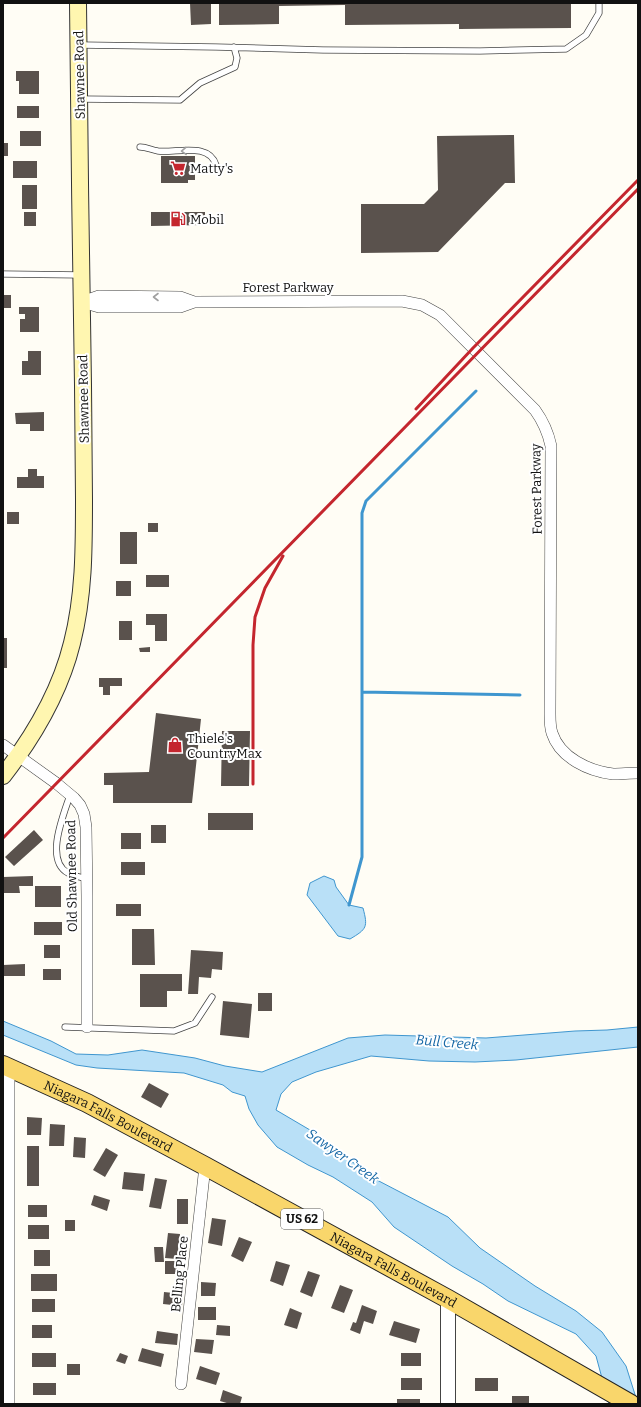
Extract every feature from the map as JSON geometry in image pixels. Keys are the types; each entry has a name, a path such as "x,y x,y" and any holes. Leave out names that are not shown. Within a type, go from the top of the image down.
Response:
{"main road":[{"name":"Shawnee Road","path":"3,776 36,729 63,673 76,625 82,590 84,552 78,3"},
{"name":"Niagara Falls Boulevard","path":"6,1066 88,1103 205,1166 448,1299 597,1383 631,1404"}],"street":[{"name":"Forest Parkway","path":"82,302 99,296 180,297 194,302 402,301 422,305 440,315 534,410 545,426 549,436 551,446 550,714 552,732 559,746 565,753 582,765 614,774 638,773"},
{"name":"Old Shawnee Road","path":"3,745 70,795 80,805 84,814 86,827 87,1027"},
{"path":"6,1066 6,1349 9,1404"},
{"name":"Belling Place","path":"181,1384 205,1166"},
{"path":"448,1299 448,1404"}],"lane":[{"path":"78,45 323,50 480,51 566,49 586,35 598,14 598,3"},
{"path":"79,99 180,100 200,83 235,67 237,58 234,47"},
{"path":"140,147 147,147 156,151 202,151 211,156 216,165"},
{"path":"3,274 81,274"},
{"path":"70,795 58,833 57,853 59,865 68,873 86,879"},
{"path":"65,1027 174,1031 195,1023 212,997"}],"water":[{"path":"324,876 334,880 336,887 349,905 363,908 366,924 365,927 360,933 350,939 338,936 307,895 310,883"},
{"path":"3,1021 51,1041 76,1054 108,1055 142,1050 195,1058 225,1066 262,1072 348,1038 385,1035 486,1038 638,1027 638,1047 516,1060 475,1062 429,1061 371,1056 316,1072 292,1082 281,1094 276,1110 310,1130 375,1179 448,1217 480,1248 535,1286 576,1311 602,1332 626,1366 638,1404 609,1404 596,1356 576,1334 508,1301 452,1266 394,1227 372,1202 333,1177 308,1165 277,1147 258,1125 249,1109 245,1096 232,1092 223,1085 184,1073 97,1068 76,1065 3,1035"}],"building":[{"path":"190,3 211,3 211,24 191,25"},
{"path":"219,3 571,3 571,28 459,29 459,24 345,25 345,5 279,6 279,24 219,25"},
{"path":"16,71 39,71 39,94 19,94 19,81 16,81"},
{"path":"17,106 39,106 39,118 17,118"},
{"path":"20,131 41,131 41,146 20,146"},
{"path":"514,135 515,183 505,183 438,252 361,253 361,204 424,204 438,190 437,136"},
{"path":"3,143 8,143 8,156 3,156"},
{"name":"Matty's","path":"161,156 195,156 195,180 188,180 188,183 161,183"},
{"path":"13,161 37,161 37,178 13,178"},
{"path":"22,185 37,185 37,209 22,209"},
{"path":"24,212 36,212 36,226 24,226"},
{"name":"Mobil","path":"151,212 205,212 205,225 151,226"},
{"path":"3,295 11,295 11,308 3,308"},
{"path":"19,307 39,307 39,332 20,332 20,319 25,319 25,314 19,314"},
{"path":"28,351 41,351 41,375 22,375 22,361 28,361"},
{"path":"44,412 44,431 30,431 30,424 16,424 15,413"},
{"path":"28,469 37,469 37,476 44,476 44,488 17,488 17,477 28,477"},
{"path":"7,512 19,512 19,524 7,524"},
{"path":"148,523 158,523 158,532 148,532"},
{"path":"120,532 137,532 137,564 120,564"},
{"path":"146,575 169,575 169,587 146,587"},
{"path":"116,581 131,581 131,596 116,596"},
{"path":"146,614 167,614 167,641 155,641 155,625 146,625"},
{"path":"119,621 132,621 132,640 119,640"},
{"path":"3,638 7,638 7,668 3,668"},
{"path":"150,647 150,652 140,652 139,648"},
{"path":"99,678 122,678 122,686 110,686 110,695 103,695 103,687 99,687"},
{"name":"Thiele's CountryMax","path":"156,713 201,719 192,803 113,803 113,785 104,785 104,773 149,772"},
{"path":"222,731 250,731 249,786 221,786"},
{"path":"208,813 253,813 253,830 208,830"},
{"path":"151,825 166,825 166,843 151,843"},
{"path":"34,830 43,840 14,866 5,857"},
{"path":"121,833 141,833 141,849 121,849"},
{"path":"121,862 145,862 145,875 121,875"},
{"path":"33,876 33,886 19,886 20,893 3,893 3,877"},
{"path":"35,886 61,886 61,907 35,907"},
{"path":"116,904 141,904 141,916 116,916"},
{"path":"34,922 62,922 62,935 34,935"},
{"path":"132,929 154,929 155,965 132,965"},
{"path":"44,945 60,945 60,958 44,958"},
{"path":"191,950 223,952 222,970 212,969 211,978 199,977 198,994 188,994"},
{"path":"25,964 25,976 3,976 3,965"},
{"path":"43,969 61,969 61,980 43,980"},
{"path":"140,974 182,974 182,991 167,991 167,1007 140,1007"},
{"path":"258,993 272,993 272,1011 258,1011"},
{"path":"223,1001 252,1004 249,1038 220,1035"},
{"path":"149,1083 169,1094 161,1108 141,1097"},
{"path":"27,1117 42,1118 41,1135 27,1135"},
{"path":"50,1124 65,1125 64,1146 49,1146"},
{"path":"74,1137 86,1138 85,1158 73,1157"},
{"path":"27,1146 39,1146 39,1186 27,1186"},
{"path":"106,1148 118,1155 105,1177 93,1170"},
{"path":"124,1172 145,1174 143,1191 122,1189"},
{"path":"155,1178 167,1180 161,1209 149,1207"},
{"path":"94,1195 110,1200 107,1211 91,1205"},
{"path":"177,1199 188,1199 188,1224 177,1224"},
{"path":"28,1205 47,1205 47,1217 28,1217"},
{"path":"212,1218 226,1220 222,1246 208,1243"},
{"path":"65,1220 75,1220 75,1231 65,1231"},
{"path":"28,1225 49,1225 49,1239 28,1239"},
{"path":"168,1233 180,1234 177,1259 165,1258"},
{"path":"239,1237 252,1242 243,1262 231,1256"},
{"path":"154,1247 163,1247 164,1262 155,1262"},
{"path":"34,1250 50,1250 50,1266 34,1266"},
{"path":"165,1261 177,1261 177,1274 165,1274"},
{"path":"276,1261 290,1265 283,1286 270,1281"},
{"path":"308,1271 320,1275 312,1297 300,1292"},
{"path":"31,1274 57,1274 57,1291 31,1291"},
{"path":"201,1282 216,1283 215,1296 201,1296"},
{"path":"340,1285 353,1290 344,1313 331,1308"},
{"path":"164,1292 183,1294 182,1306 163,1304"},
{"path":"32,1299 55,1299 55,1312 32,1312"},
{"path":"362,1305 377,1311 373,1324 364,1321 360,1334 350,1330 353,1322 356,1323"},
{"path":"198,1307 216,1307 216,1320 198,1320"},
{"path":"290,1308 302,1313 297,1329 284,1325"},
{"path":"394,1321 420,1329 416,1343 389,1335"},
{"path":"32,1325 52,1325 52,1338 32,1338"},
{"path":"217,1325 230,1326 230,1336 216,1335"},
{"path":"157,1331 178,1334 177,1345 155,1343"},
{"path":"196,1339 214,1340 212,1354 194,1352"},
{"path":"142,1348 164,1354 161,1367 138,1361"},
{"path":"32,1353 56,1353 56,1367 32,1367"},
{"path":"120,1353 128,1356 125,1364 116,1361"},
{"path":"401,1353 421,1353 421,1366 401,1366"},
{"path":"67,1364 80,1364 80,1375 67,1375"},
{"path":"200,1366 220,1373 216,1385 196,1379"},
{"path":"401,1378 422,1378 422,1390 401,1390"},
{"path":"475,1378 498,1378 498,1391 475,1391"},
{"path":"33,1383 56,1383 56,1395 33,1395"},
{"path":"223,1390 242,1397 240,1404 230,1404 220,1401"},
{"path":"512,1396 529,1396 529,1404 512,1404"},
{"path":"397,1399 420,1399 420,1404 397,1404"}],"waterway":[{"path":"349,905 362,857 362,513 366,501 476,391"},
{"path":"362,692 520,695"}],"railway":[{"path":"416,409 473,348 638,180"},
{"path":"3,838 638,189"},
{"path":"253,784 253,645 255,617 265,588 283,556"}],"place":[{"name":"Matty's","path":"178,168"},
{"name":"Mobil","path":"178,219"},
{"name":"Thiele's CountryMax","path":"175,745"}],"water label":[{"name":"Bull Creek","path":"447,1042"},
{"name":"Sawyer Creek","path":"343,1156"}]}
